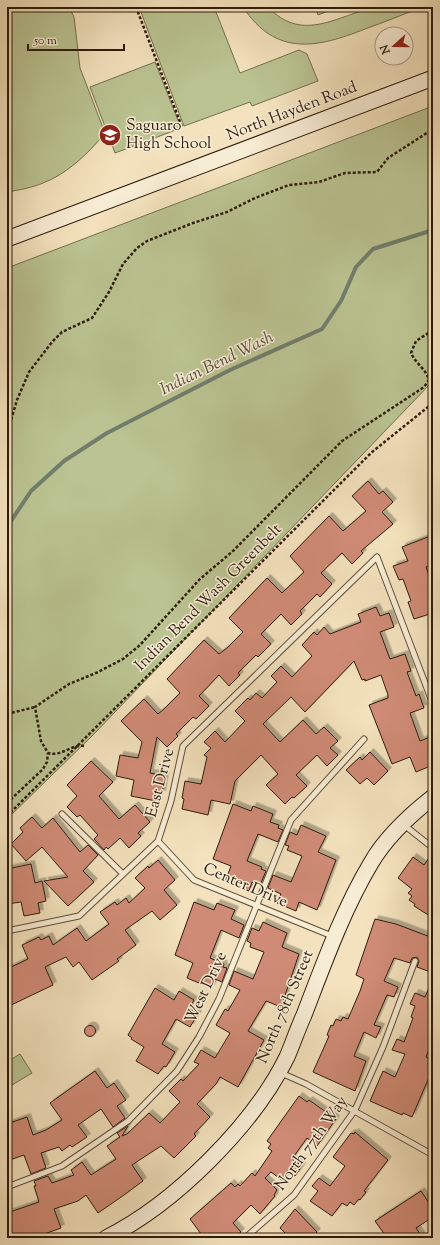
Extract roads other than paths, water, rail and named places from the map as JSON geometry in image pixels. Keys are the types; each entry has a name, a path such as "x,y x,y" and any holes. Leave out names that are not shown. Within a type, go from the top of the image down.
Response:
{"street":[{"name":"North Hayden Road","path":"7,240 433,78"},
{"name":"North 78th Street","path":"106,1238 119,1231 161,1202 194,1175 222,1148 254,1108 287,1057 335,937 372,862 386,842 416,810 433,797"}],"lane":[{"name":"East Drive","path":"7,931 79,916 158,841 171,801 183,746 376,557 433,704"},
{"name":"West Drive","path":"7,1187 62,1166 128,1121 177,1071 199,1037 219,999 291,820 364,739"},
{"path":"62,814 123,874"},
{"path":"403,824 433,848"},
{"name":"Center Drive","path":"158,841 194,880 335,937"},
{"name":"North 77th Way","path":"245,1238 294,1195 355,1110 383,1047 415,961"},
{"path":"278,1072 306,1084 355,1110 433,1155"}],"waterway":[{"name":"Indian Bend Wash","path":"7,527 31,491 64,461 107,433 230,370 322,329 341,301 356,267 373,249 433,230"}],"place":[{"name":"Saguaro High School","path":"110,135"}]}
